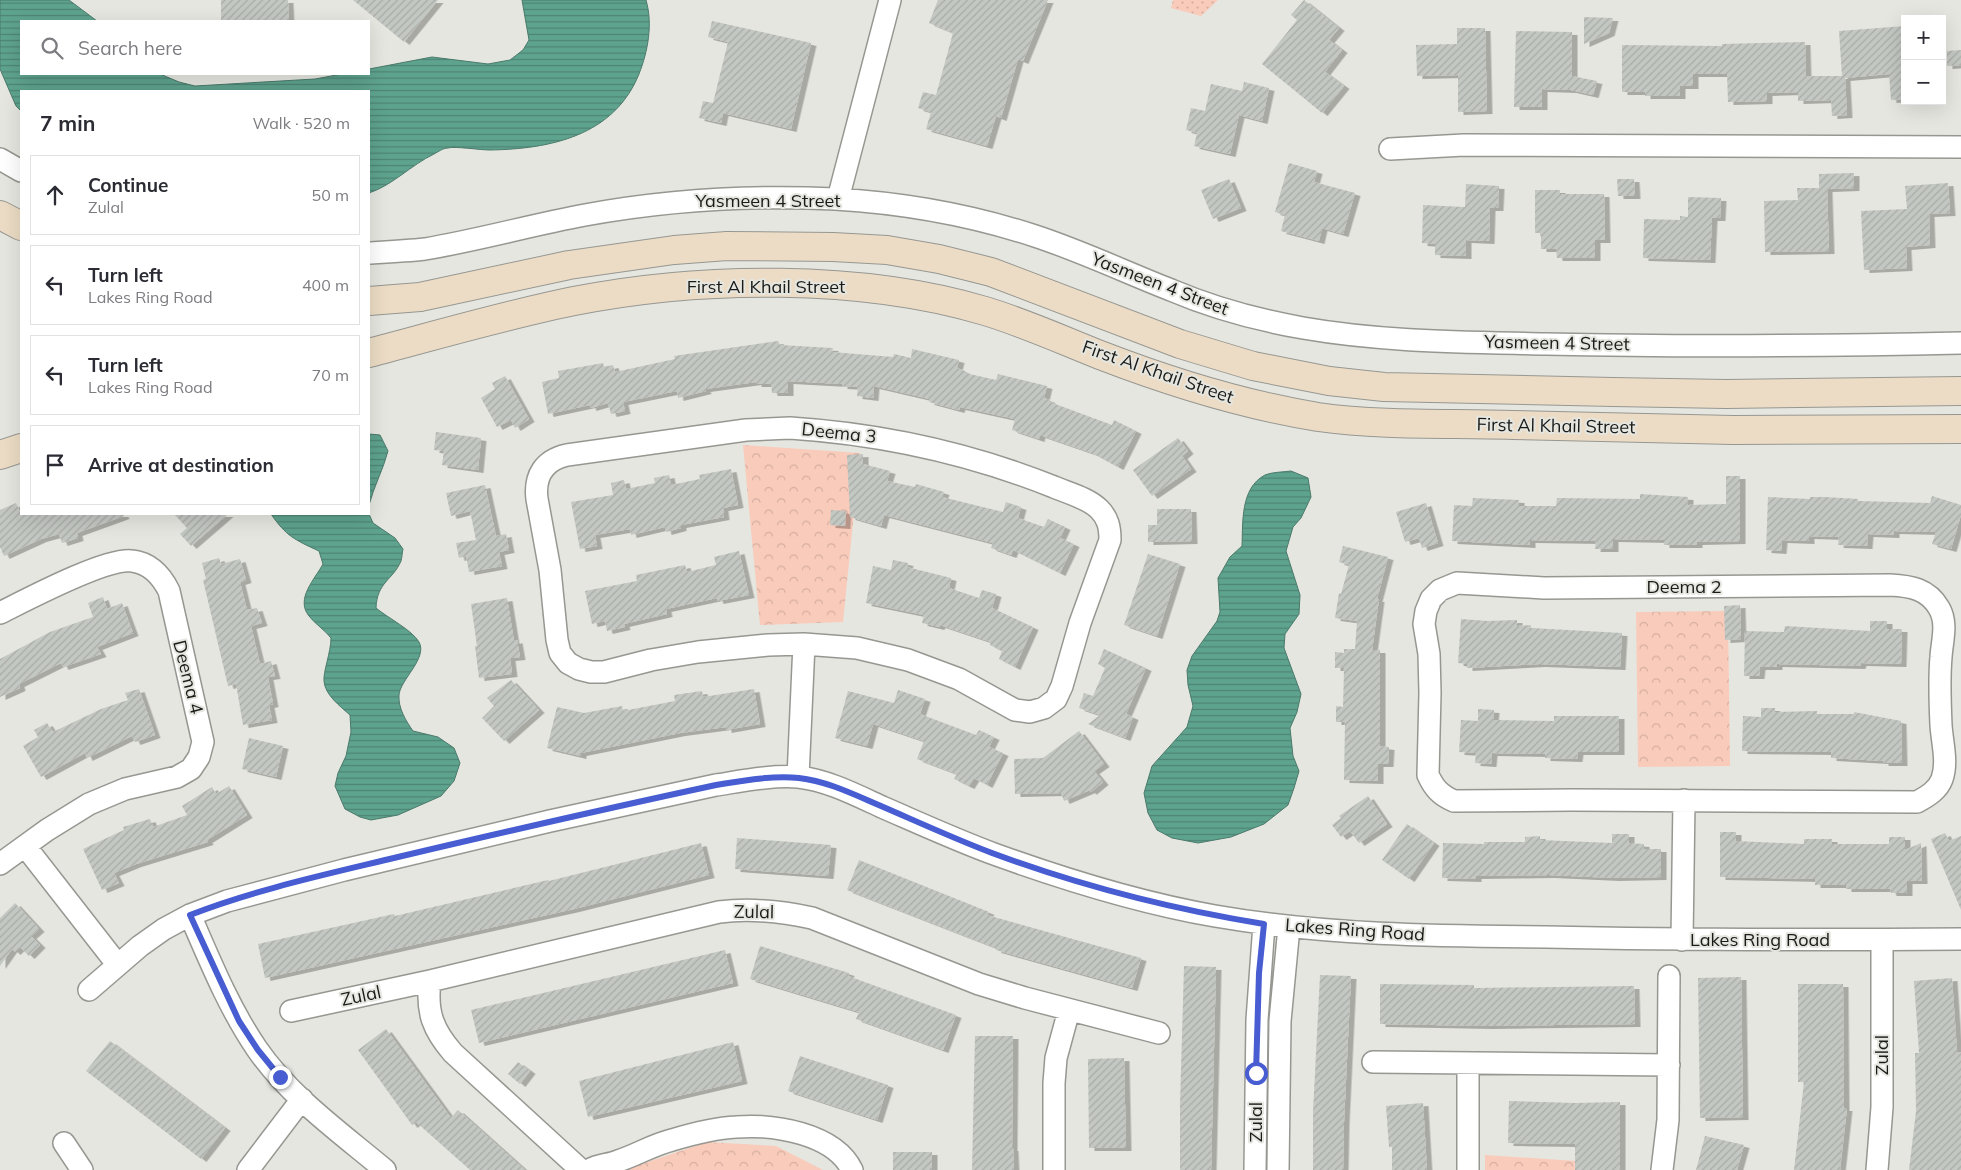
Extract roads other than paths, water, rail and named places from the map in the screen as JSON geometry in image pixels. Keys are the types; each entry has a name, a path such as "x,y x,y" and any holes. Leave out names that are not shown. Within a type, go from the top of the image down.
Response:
{"main road":[{"path":"0,215 20,225"},
{"name":"First Al Khail Street","path":"370,300 420,297 561,266 674,250 772,245 842,247 887,250 939,258 991,272 1180,344 1253,366 1329,381 1384,387 1736,394 1961,391"},
{"name":"First Al Khail Street","path":"370,352 526,312 576,301 627,293 729,284 831,286 883,290 934,298 984,311 1033,327 1100,355 1170,380 1245,402 1318,417 1386,424 1732,430 1961,429"},
{"path":"0,455 20,448"}],"street":[{"path":"838,199 890,0"},
{"path":"1390,149 1464,146 1961,147"},
{"path":"0,159 20,171"},
{"name":"Yasmeen 4 Street","path":"370,253 424,249 586,215 670,203 755,197 838,199 902,206 972,218 1035,236 1174,292 1238,314 1305,328 1372,336 1488,342 1605,345 1961,343"},
{"name":"Deema 3","path":"790,428 836,431 915,444 954,453 1030,478 1098,507 1110,527 1110,540 1107,551 1080,623 1062,686 1056,699 1044,708 1030,712 1015,710 959,679 908,660 856,648 804,644 759,645 698,652 651,660 604,672 591,672 579,669 568,662 560,653 557,640 550,570 535,488 543,468 558,457 567,455 746,430 790,428"},
{"name":"Deema 4","path":"0,612 57,586 117,562 131,561 154,570 163,579 169,591 203,742 200,757 190,769 178,777 125,789 89,804 0,864"},
{"name":"Deema 2","path":"1457,583 1544,588 1890,585 1921,590 1932,598 1940,610 1944,624 1940,692 1944,762 1942,779 1932,793 1918,802 1684,800 1467,802 1454,801 1442,796 1433,786 1428,774 1429,654 1424,624 1426,611 1431,599 1440,590 1457,583"},
{"path":"798,778 804,644"},
{"name":"Lakes Ring Road","path":"90,990 117,964 140,946 190,915 227,901 344,870 550,821 716,785 742,781 798,778 829,785 856,795 992,853 1060,877 1112,893 1166,906 1264,924 1418,935 1682,940 1961,939"},
{"path":"1682,940 1684,800"},
{"path":"25,846 117,964"},
{"name":"Zulal","path":"291,1011 430,981 719,912 764,910 812,918 979,984 1159,1033"},
{"path":"190,915 239,1021 258,1050 280,1077 302,1099 385,1170"},
{"name":"Zulal","path":"1255,1170 1257,1020 1264,924"},
{"name":"Zulal","path":"1278,1170 1280,1021 1290,927"},
{"name":"Zulal","path":"1877,1170 1882,1107 1882,940"},
{"path":"1662,1170 1668,1120 1669,976"},
{"path":"430,981 428,997 430,1012 435,1028 443,1041 453,1053 581,1170"},
{"path":"1054,1170 1054,1083 1058,1050 1069,1010"},
{"path":"1373,1062 1669,1065"},
{"path":"1468,1063 1468,1170"},
{"path":"248,1170 302,1099"},
{"path":"589,1170 600,1165 616,1166 644,1149 672,1140 736,1127 772,1128 823,1141 837,1151 852,1170"},
{"path":"64,1143 82,1170"}]}
